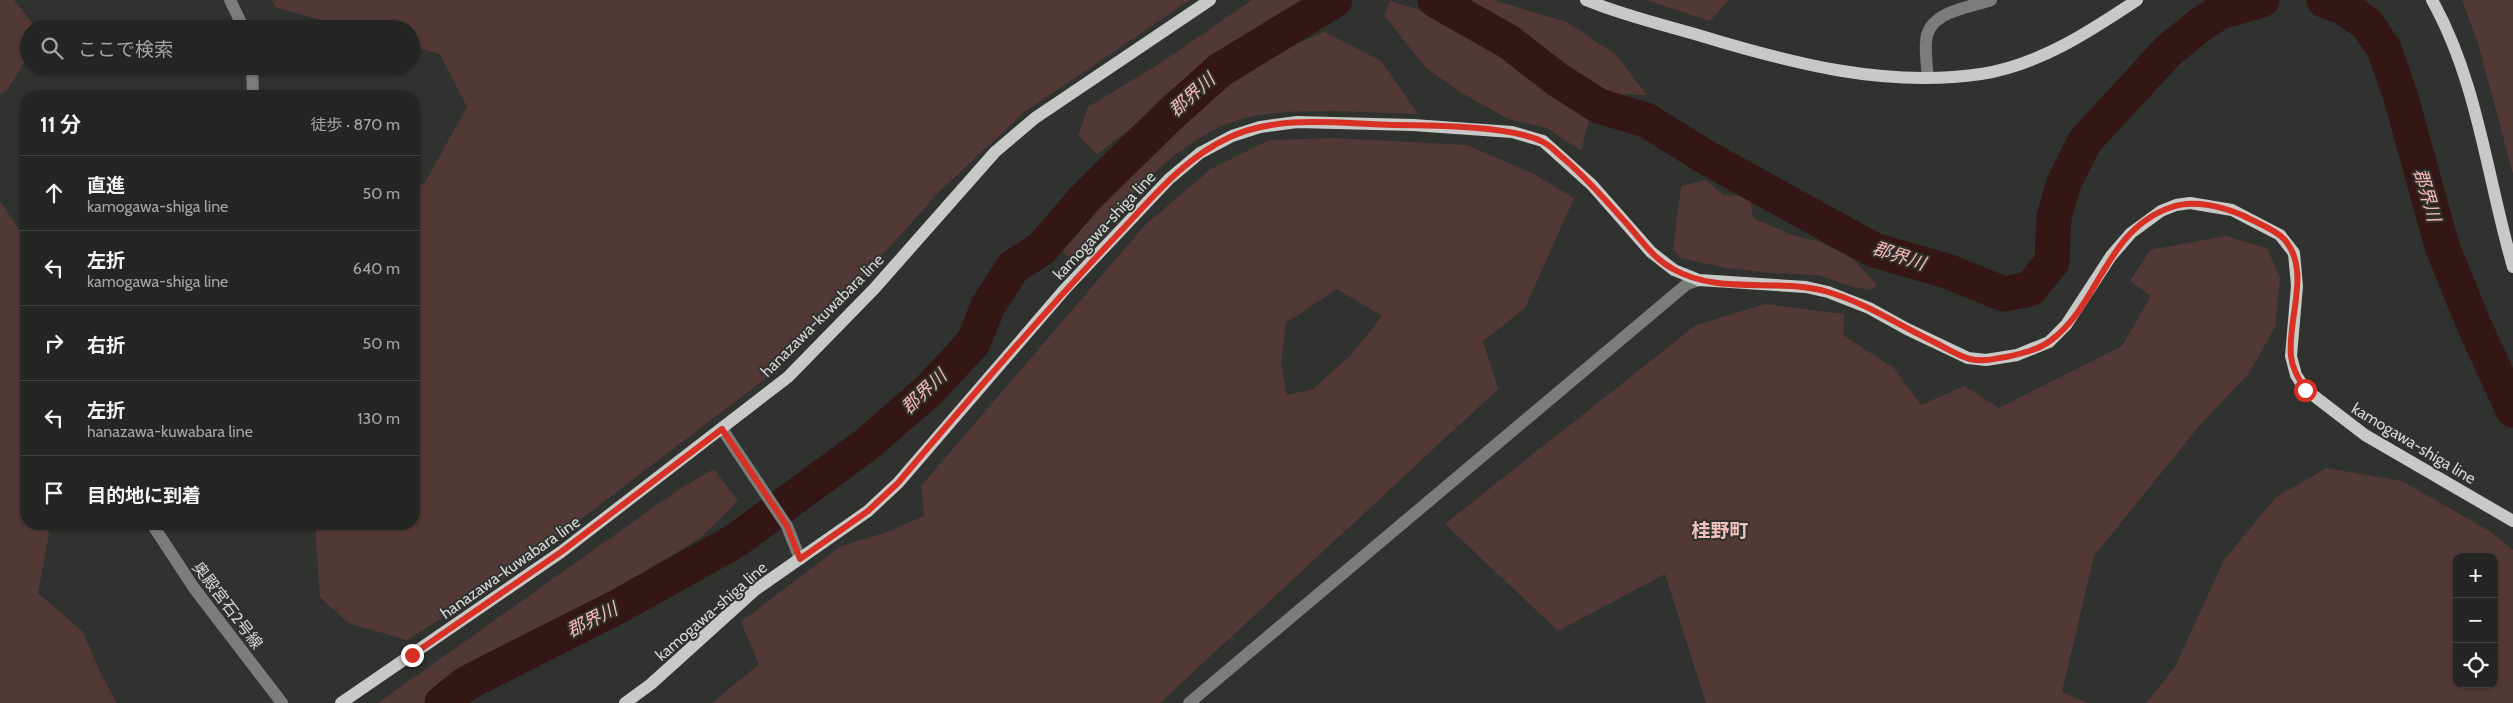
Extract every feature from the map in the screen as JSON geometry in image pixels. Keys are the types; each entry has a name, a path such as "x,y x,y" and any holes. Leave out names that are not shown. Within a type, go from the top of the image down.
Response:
{"main road":[{"name":"hanazawa-kuwabara line","path":"340,703 561,552 726,434 788,377 874,289 995,152 1035,118 1210,0"},
{"path":"1586,0 1753,52 1857,74 1910,79 1982,74 2030,60 2079,39 2137,0"},
{"path":"2432,0 2452,40 2475,108 2499,220 2513,267"},
{"name":"kamogawa-shiga line","path":"625,703 651,684 755,590 868,511 898,483 1065,289 1169,179 1200,153 1232,136 1251,130 1297,122 1413,125 1512,132 1543,141 1592,185 1651,252 1674,270 1699,280 1806,287 1828,292 1869,308 1907,329 1968,358 1986,360 2017,355 2049,342 2066,325 2082,304 2111,256 2130,233 2146,220 2176,205 2190,203 2232,210 2280,235 2294,253 2297,286 2291,356 2296,375 2305,390 2365,435 2513,521"}],"street":[{"path":"230,0 240,20"},
{"path":"1928,78 1926,40 1934,23 1948,12 1991,0"},
{"path":"252,75 253,90"},
{"path":"1189,703 1687,284 1699,280"},
{"path":"726,434 787,526 800,559"},
{"name":"奥殿宮石2号線","path":"156,530 194,588 282,703"}],"shaded area":[{"path":"0,0 14,0 30,20 20,20 20,69 7,90 0,94"},
{"path":"272,0 1190,0 1023,113 939,192 782,366 493,586 407,640 348,623 320,597 315,530 420,530 420,185 424,184 467,107 440,54 420,48 420,20 320,20 275,7"},
{"path":"1252,0 1319,0 1172,89 1135,125 1097,154 1078,136 1088,107 1159,64"},
{"path":"1461,0 1493,0 1567,22 1616,55 1647,95 1609,94 1471,3"},
{"path":"1646,0 1729,0 1710,21"},
{"path":"2462,0 2513,0 2513,174 2478,43"},
{"path":"1390,1 1430,13 1484,34 1522,75 1547,87 1589,120 1581,151 1547,128 1510,120 1462,93 1426,68 1384,15"},
{"path":"1325,32 1381,61 1418,114 1335,111 1273,113 1254,116 1227,124 1202,137 1154,173 1071,259 1062,251 1086,213 1125,173 1236,69"},
{"path":"1333,138 1467,145 1532,173 1574,198 1525,308 1483,341 1498,389 1160,703 712,703 759,664 741,622 841,546 885,533 924,516 921,486 1146,224 1211,169 1269,140","holes":["1337,289 1382,316 1351,355 1313,389 1287,395 1281,365 1286,323"]},
{"path":"1705,180 1724,195 1750,196 1753,218 1792,235 1820,242 1852,258 1877,285 1872,290 1852,287 1819,275 1771,273 1726,268 1680,258 1673,249 1681,186"},
{"path":"0,201 20,231 20,530 48,530 49,534 38,593 83,632 100,672 117,703 0,703"},
{"path":"2226,236 2267,248 2280,278 2275,327 2249,373 2200,425 2094,556 2062,692 2088,703 1706,703 1665,574 1558,631 1445,524 1696,325 1765,304 1844,314 1843,335 1894,368 1921,405 1964,386 1999,408 2122,346 2151,296 2130,281 2150,250"},
{"path":"2327,468 2402,481 2491,532 2513,550 2513,703 2146,703 2175,667 2224,560 2276,497"},
{"path":"714,469 738,501 699,539 438,694 429,703 378,703 678,490"}],"waterway":[{"name":"郡界川","path":"442,703 467,683 619,606 735,541 867,444 928,391 973,343 988,306 1013,267 1041,249 1087,196 1172,113 1220,70 1335,0"},
{"name":"郡界川","path":"1435,0 1509,42 1558,80 1599,106 1646,120 1707,158 1874,250 1947,271 2004,294 2030,289 2052,262 2054,217 2064,183 2085,141 2168,51 2200,25 2220,12 2262,0"},
{"name":"郡界川","path":"2324,0 2343,7 2367,24 2384,49 2400,94 2442,246 2474,325 2513,410"}],"district":[{"name":"桂野町","path":"1720,530"}],"route":[{"path":"412,655 561,552 722,429 730,438 787,526 800,559 868,511 898,483 1065,289 1169,179 1200,153 1232,136 1260,127 1297,122 1413,125 1512,132 1543,141 1592,185 1651,252 1674,270 1699,280 1721,283 1806,287 1828,292 1869,308 1907,329 1968,358 1986,360 2017,355 2049,342 2066,325 2082,304 2111,256 2130,233 2146,220 2176,205 2190,203 2232,210 2280,235 2294,253 2297,286 2291,356 2296,375 2305,390"}]}
